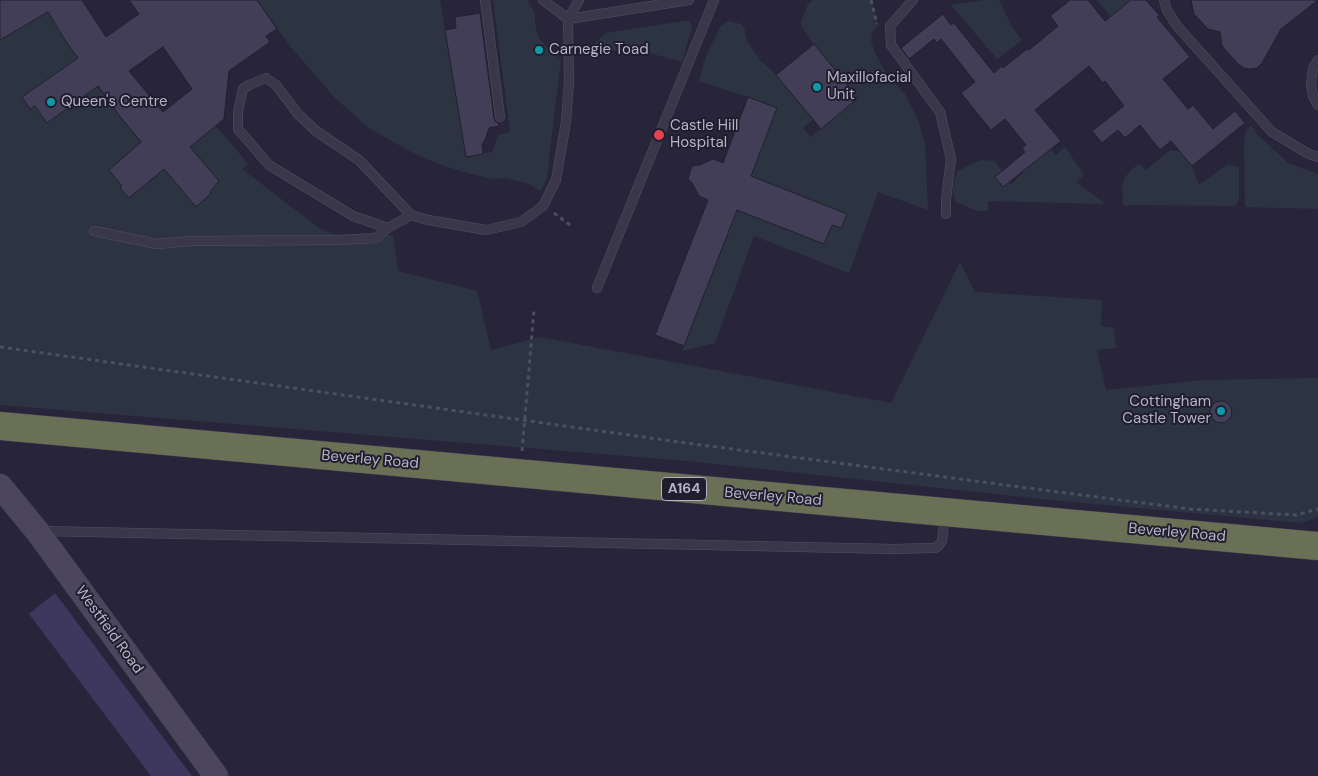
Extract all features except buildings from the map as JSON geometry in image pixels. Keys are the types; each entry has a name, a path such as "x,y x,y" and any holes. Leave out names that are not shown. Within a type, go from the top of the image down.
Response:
{"highway":[{"name":"Beverley Road","path":"0,426 1318,546"}],"street":[{"name":"Westfield Road","path":"0,486 37,531 216,776"}],"lane":[{"path":"485,0 500,117"},
{"path":"543,0 568,19 689,0"},
{"path":"388,228 353,216 269,165 238,129 238,112 243,89 266,78 276,86 298,114 316,131 359,160 411,215 428,220 486,230 521,222 543,206 556,180 566,122 569,82 568,19 579,0"},
{"path":"597,288 714,0"},
{"path":"913,0 890,26 891,45 940,112 951,159 946,214"},
{"path":"1164,0 1167,10 1177,26 1272,132 1307,153 1318,157"},
{"path":"1318,60 1313,68 1311,84 1313,96 1318,105"},
{"path":"94,231 157,244 192,241 338,240 376,238 388,228 411,215"},
{"path":"37,531 894,549 936,548 942,541 946,512"}],"path":[{"path":"871,0 878,25 890,26"},
{"path":"543,206 570,225"},
{"path":"520,474 534,310"},
{"path":"0,347 1008,486 1190,508 1296,515 1318,510"}],"shaded area":[{"path":"257,0 440,0 462,132 483,154 492,152 498,135 510,132 493,0 527,0 535,14 538,36 561,59 547,177 541,191 527,183 504,178 492,179 436,163 411,152 369,128 335,98 320,81 290,46"},
{"path":"813,0 871,0 878,25 872,33 871,41 875,53 887,75 905,94 918,120 925,144 928,210 878,192 849,273 754,236 715,343 682,351 737,210 824,244 832,225 841,228 846,214 751,176 777,108 699,81 707,53 721,26 728,21 741,24 744,27 747,41 759,59 776,75 813,120 803,128 811,137 858,98 802,28 801,22 808,4"},
{"path":"984,0 999,0 1012,27 1022,40 997,59 951,5"},
{"path":"1097,0 1131,0 1111,17"},
{"path":"48,12 78,58 22,98 30,109 35,106 47,122 98,86 141,142 120,187 129,198 164,169 196,207 211,193 219,181 190,147 215,126 248,164 242,169 319,228 339,237 393,235 398,271 477,291 491,350 540,337 891,403 960,262 975,292 1102,300 1101,326 1114,328 1116,348 1097,350 1106,390 1204,380 1318,378 1318,517 1301,523 1051,500 687,461 0,405 0,40"},
{"path":"690,21 692,27 682,62 631,48 595,54 595,43 606,33"},
{"path":"1251,125 1257,134 1288,163 1318,174 1318,209 1245,207 1244,142 1246,131"},
{"path":"1065,147 1084,175 1076,182 1106,204 988,201 988,211 977,211 956,202 953,191 958,171 982,160 995,161 1005,175 1004,177 1011,184 1051,149 1056,155"},
{"path":"1170,150 1181,152 1192,166 1199,185 1228,164 1239,167 1239,199 1235,206 1123,205 1122,187 1125,177 1133,168 1140,164 1146,170"},
{"path":"55,593 192,776 151,776 29,614"}],"place":[{"name":"Carnegie Toad","path":"539,50"},
{"name":"Maxillofacial Unit","path":"817,87"},
{"name":"Queen's Centre","path":"51,102"},
{"name":"Castle Hill Hospital","path":"659,135"},
{"name":"Cottingham Castle Tower","path":"1221,411"}]}
